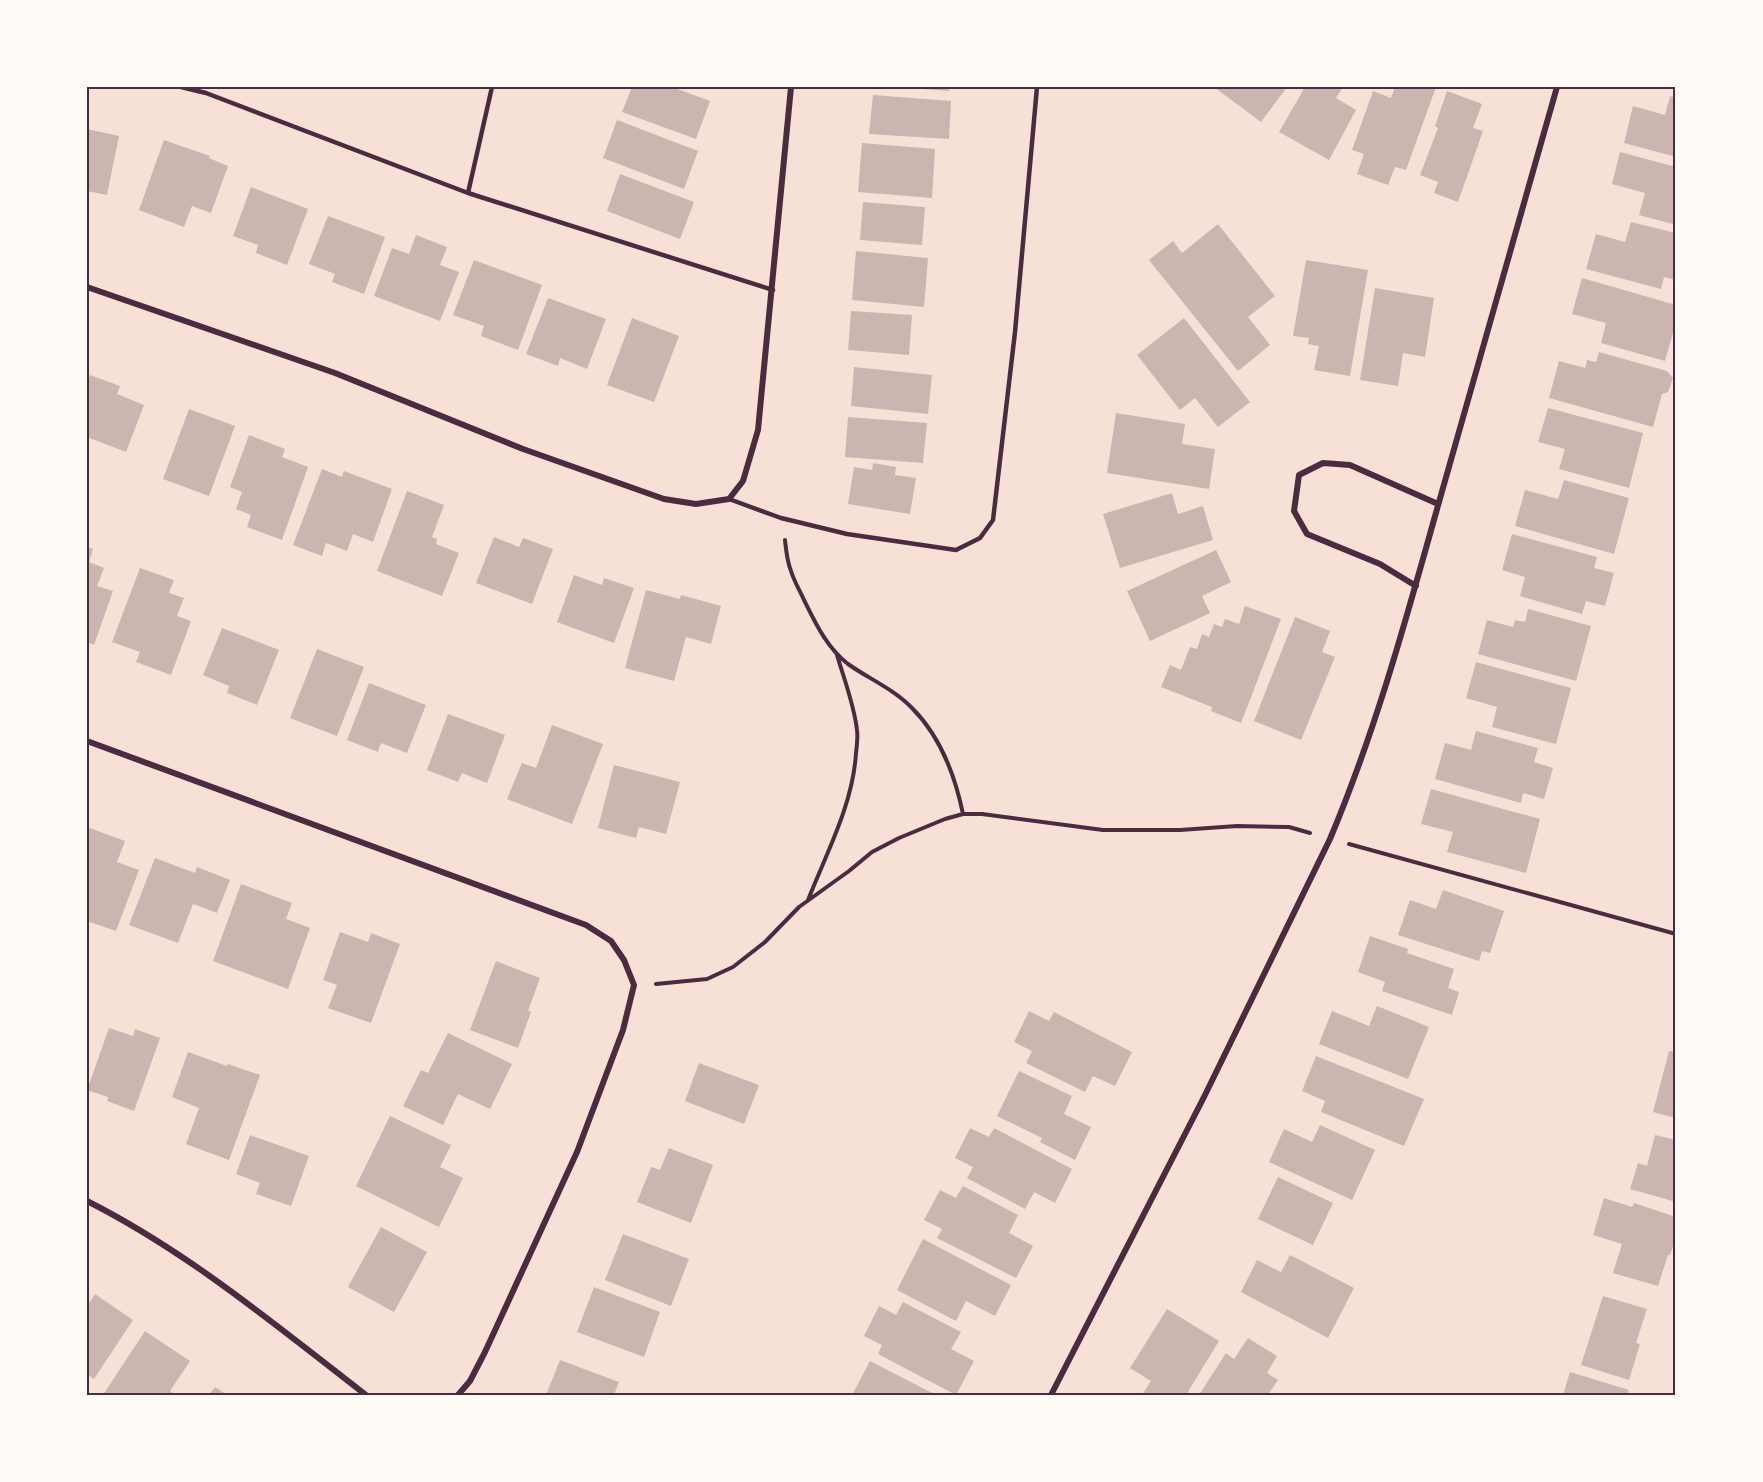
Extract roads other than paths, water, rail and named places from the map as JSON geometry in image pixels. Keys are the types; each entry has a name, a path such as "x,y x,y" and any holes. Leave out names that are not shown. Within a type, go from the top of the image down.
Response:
{"street":[{"path":"87,287 335,373 523,449 664,499 696,504 729,499 743,481 758,430 791,87"},
{"path":"1051,1395 1204,1097 1345,805 1416,586 1557,87"},
{"path":"1416,586 1380,564 1307,534 1294,511 1299,475 1323,463 1350,465 1438,504"},
{"path":"87,741 586,925 611,941 624,960 634,985 623,1030 577,1152 485,1352 470,1381 458,1395"},
{"path":"87,1201 121,1218 231,1290 366,1395"}],"lane":[{"path":"181,87 206,93 468,193 772,290"},
{"path":"468,193 492,87"},
{"path":"729,499 782,518 847,534 956,550 980,538 993,520 1015,332 1037,87"}]}
